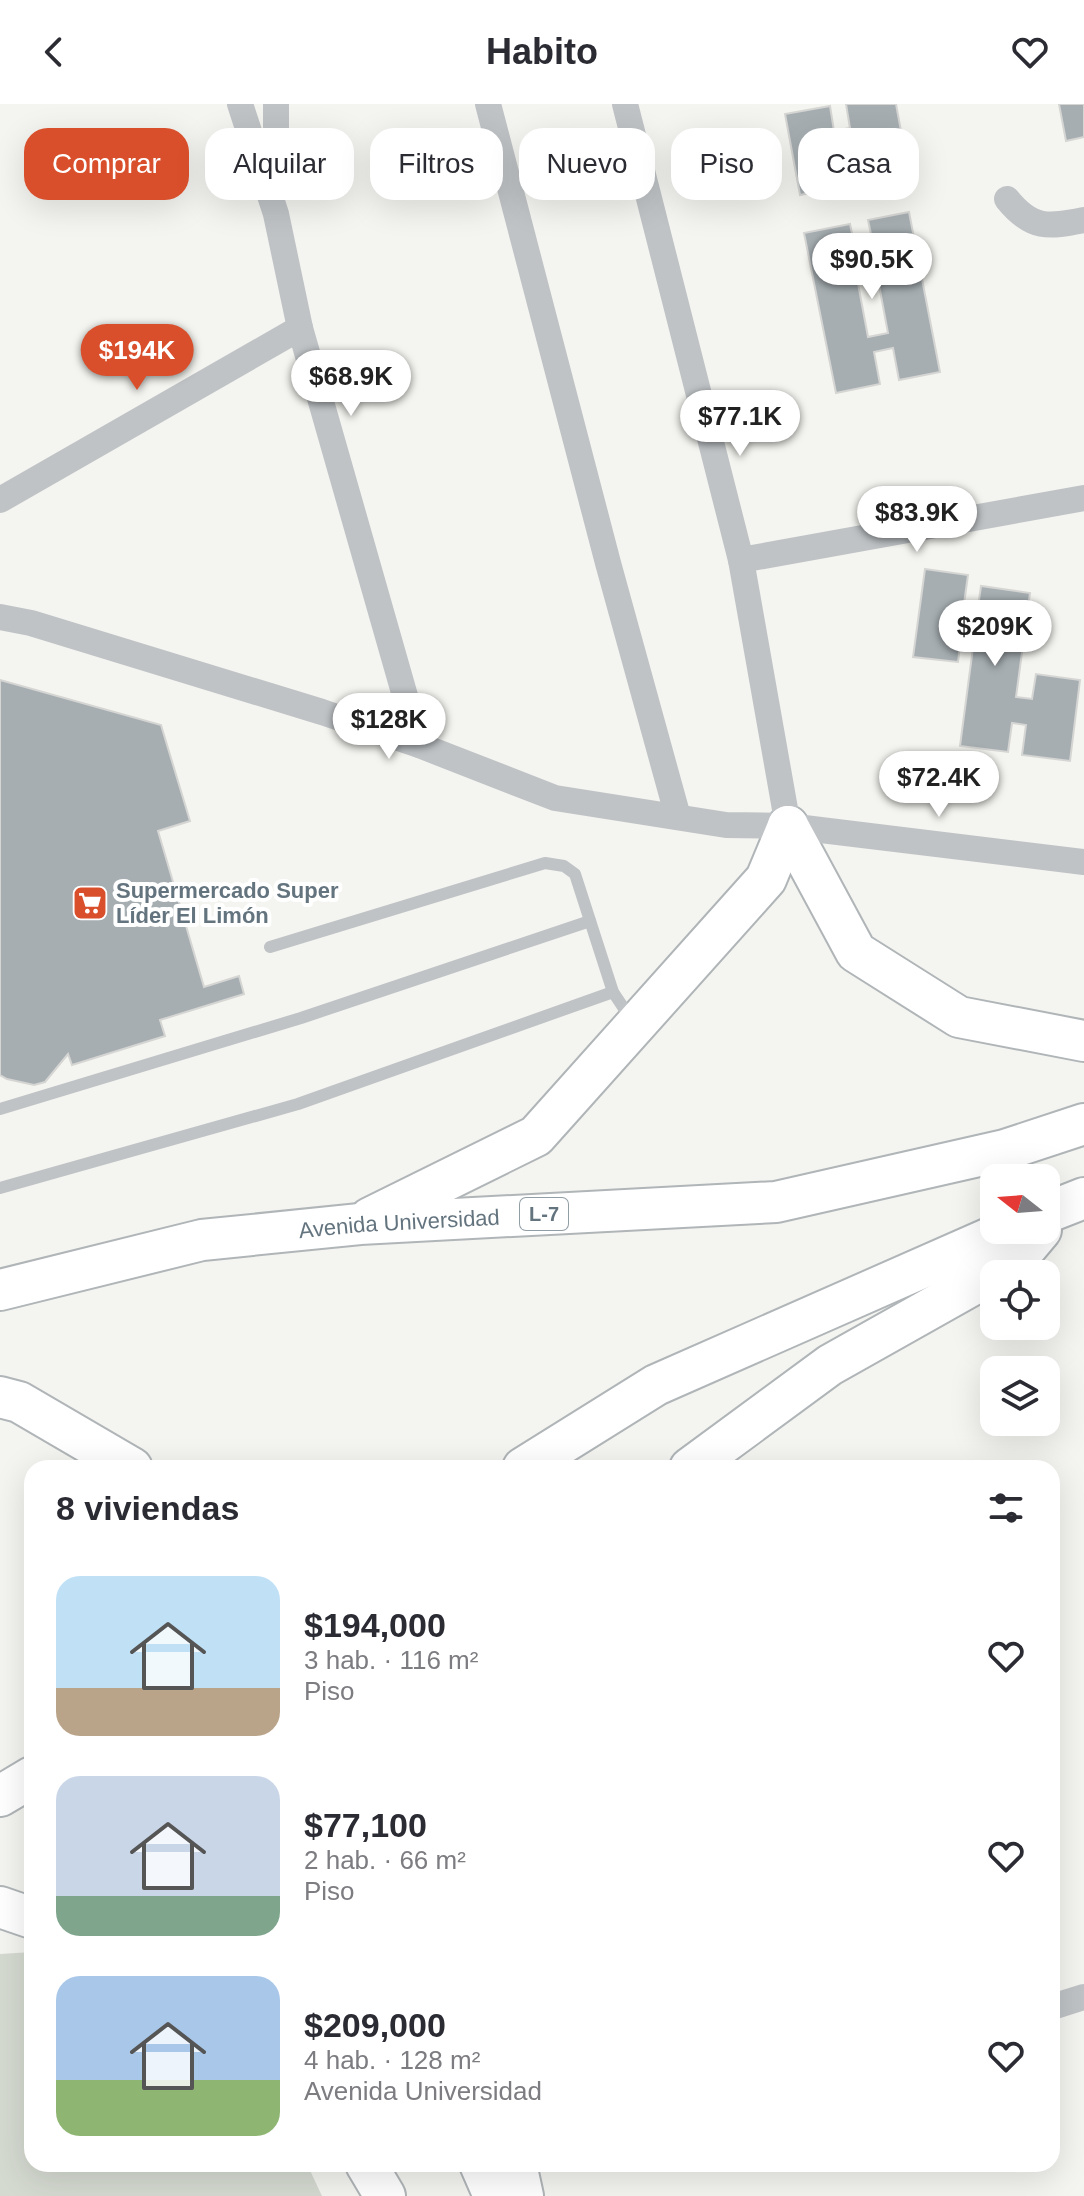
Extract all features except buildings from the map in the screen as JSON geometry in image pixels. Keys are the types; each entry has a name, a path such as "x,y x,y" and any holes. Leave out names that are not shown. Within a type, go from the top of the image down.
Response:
{"main road":[{"path":"360,1224 536,1136 766,879 788,826"},
{"path":"788,826 856,952 959,1017 1084,1041"},
{"name":"Avenida Universidad","path":"0,1290 202,1240 360,1224 776,1202 1005,1150 1084,1124"},
{"path":"536,1460 656,1385 980,1242"},
{"path":"701,1460 830,1365 1015,1261 1029,1244"},
{"path":"0,1397 19,1402 118,1460"},
{"path":"0,1796 24,1782"},
{"path":"0,1907 24,1915"},
{"path":"371,2172 385,2196"},
{"path":"484,2172 494,2196"},
{"path":"518,2172 523,2196"}],"street":[{"path":"240,104 276,214 300,328 419,745"},
{"path":"276,104 276,214"},
{"path":"488,104 678,817"},
{"path":"625,104 741,560 788,826"},
{"path":"1007,199 1021,217 1050,226 1084,220"},
{"path":"0,500 300,328"},
{"path":"741,560 1084,498"},
{"path":"0,617 31,623 291,702 419,745 555,798 726,825 788,826 1084,862"},
{"path":"1060,2004 1084,1997"}],"lane":[{"path":"270,947 545,863 564,866 575,874 613,992 635,1025"},
{"path":"0,1109 301,1018 590,921"},
{"path":"0,1188 298,1104 613,992"}],"shaded area":[{"path":"24,1952 24,2172 311,2172 322,2196 0,2196 0,1954"}],"place":[{"name":"Supermercado Super Líder El Limón","path":"90,903"}]}
